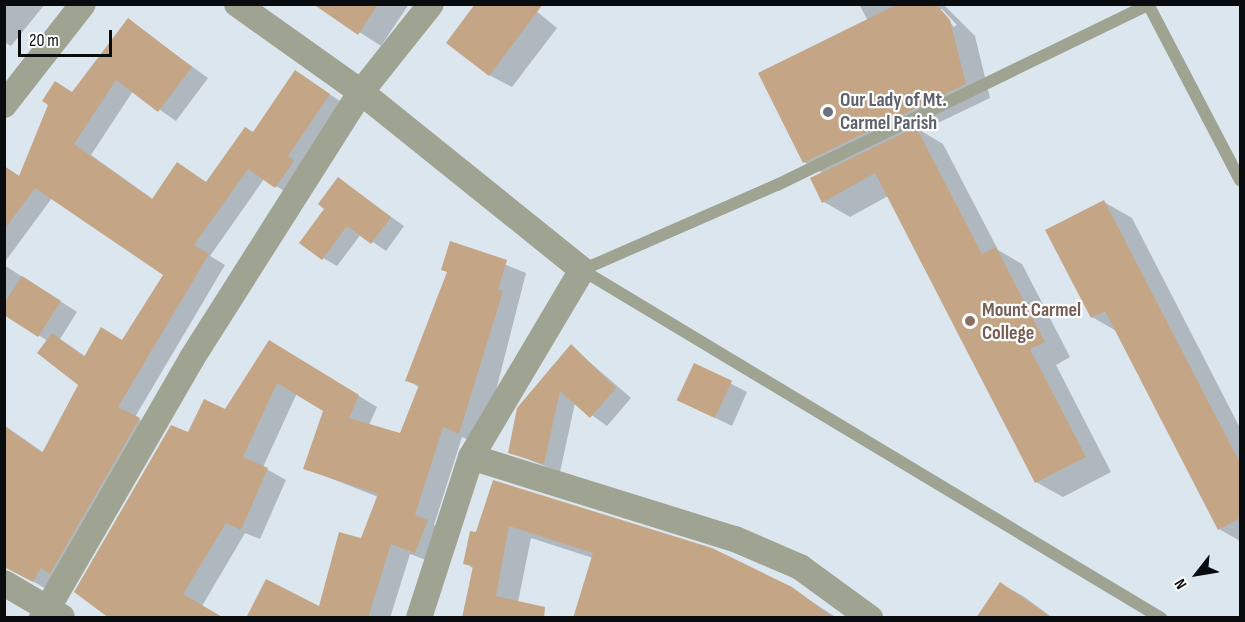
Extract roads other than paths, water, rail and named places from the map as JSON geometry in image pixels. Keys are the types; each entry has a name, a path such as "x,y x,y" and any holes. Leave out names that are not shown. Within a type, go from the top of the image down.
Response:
{"street":[{"path":"4,105 83,4"},
{"path":"237,4 361,92 582,270 471,458 418,618"},
{"path":"4,583 50,614 192,358 361,92 431,4"},
{"path":"471,458 735,539 800,567 870,618"}],"lane":[{"path":"582,270 777,185 1148,5 1240,180"},
{"path":"582,270 1161,618"}],"place":[{"name":"Our Lady of Mt. Carmel Parish","path":"828,112"},
{"name":"Mount Carmel College","path":"970,321"}]}
